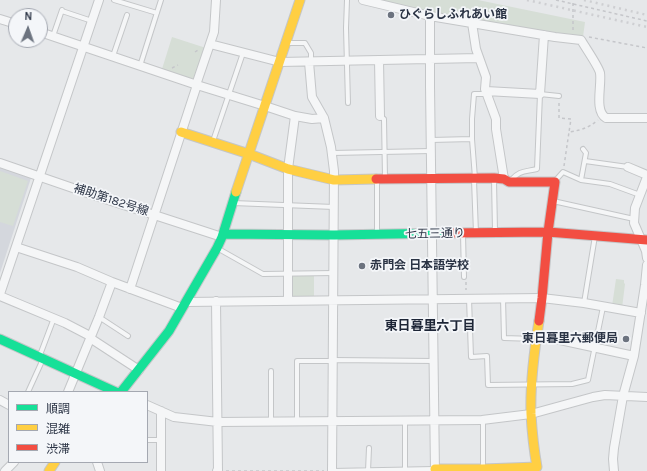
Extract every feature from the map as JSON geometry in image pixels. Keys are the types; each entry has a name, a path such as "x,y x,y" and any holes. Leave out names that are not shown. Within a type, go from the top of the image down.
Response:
{"street":[{"path":"99,0 0,295 65,323 90,337 139,370"},
{"path":"130,289 214,32 216,0"},
{"path":"122,391 169,331 223,235 300,0"},
{"path":"363,0 430,16 581,40 600,72 600,110 603,116 606,118 647,118"},
{"path":"181,132 249,154 288,169 334,180 381,180 431,179 474,178 494,178 554,182 542,298 533,362 531,414 537,469 435,470 434,361 431,179 430,151 430,16"},
{"path":"472,23 476,49 486,77 485,89 496,119 496,129 506,180"},
{"path":"48,34 197,85 295,116 312,119 324,118"},
{"path":"486,93 540,94 544,35"},
{"path":"210,44 280,62 479,58"},
{"path":"379,60 380,116"},
{"path":"310,62 312,97 324,118 332,153 334,171 332,471"},
{"path":"288,300 288,169 295,116"},
{"name":"補助第182号線","path":"0,163 154,215 223,235"},
{"path":"628,167 647,176 635,208 634,219 634,223 644,240 647,258"},
{"name":"七五三通り","path":"223,235 377,235 548,232 644,240"},
{"path":"16,247 77,268 130,289 184,305 216,301 542,298 604,306 641,313"},
{"path":"614,471 614,448 623,396 634,356 647,265"},
{"path":"68,391 112,282"},
{"path":"216,301 218,422 217,471"},
{"path":"537,337 634,356"},
{"path":"0,339 114,391"},
{"path":"148,405 174,417 218,422 482,420 531,414 605,395 647,397"},
{"path":"161,411 161,471"},
{"path":"5,471 13,463"},
{"path":"48,471 54,463"}],"lane":[{"path":"114,0 157,13"},
{"path":"140,66 161,0"},
{"path":"347,0 346,28 348,103"},
{"path":"53,36 62,10 92,21"},
{"path":"113,57 127,15"},
{"path":"286,42 305,43 311,53 310,62"},
{"path":"213,142 243,52"},
{"path":"476,233 472,119 474,94 486,93"},
{"path":"506,180 522,172 537,170 540,94 559,96"},
{"path":"377,235 381,180 385,152 384,119 380,116"},
{"path":"430,140 472,139"},
{"path":"581,180 586,153 583,149"},
{"path":"332,153 430,151"},
{"path":"585,161 628,167"},
{"path":"554,182 563,172 581,180 610,184 640,195"},
{"path":"494,178 495,233"},
{"path":"553,201 634,219"},
{"path":"232,204 334,207"},
{"path":"463,234 464,277"},
{"path":"584,303 595,236"},
{"path":"217,248 263,274 334,273"},
{"path":"468,298 471,357 487,356 488,385 572,384 588,380 604,306"},
{"path":"503,298 504,338 537,337"},
{"path":"99,317 128,336"},
{"path":"28,391 54,318"},
{"path":"297,421 297,361 434,361"},
{"path":"271,371 271,422"},
{"path":"405,420 405,470"},
{"path":"482,420 483,470"},
{"path":"148,440 161,440"},
{"path":"368,448 368,470"},
{"path":"332,471 435,470"}],"path":[{"path":"556,0 647,21"},
{"path":"573,0 573,34"},
{"path":"559,96 558,118 571,119 563,172"},
{"path":"569,132 582,130 603,116"},
{"path":"464,277 468,298"},
{"path":"217,471 332,471"}],"shaded area":[{"path":"373,0 478,0 585,22 583,37 559,35 430,13"},
{"path":"172,37 206,48 196,78 193,79 162,69"},
{"path":"0,167 31,178 0,273"},
{"path":"0,171 28,181 13,226 0,222"},
{"path":"293,275 314,276 314,298 293,298"},
{"path":"616,279 624,280 625,284 622,308 612,306"}],"railway":[{"path":"527,0 647,27"},
{"path":"584,0 647,15"}],"traffic: fast":[{"path":"122,391 169,331 217,248 222,237 236,192"},
{"path":"223,234 334,235 448,233"},
{"path":"0,339 114,391"}],"traffic: slow":[{"path":"236,192 300,0"},
{"path":"181,132 249,154 288,169 334,180 376,179"},
{"path":"435,469 537,467 531,414 531,391 539,321"},
{"path":"49,471 54,463"}],"traffic: jam":[{"path":"376,179 494,178 504,179 509,182 555,182 548,232 539,321"},
{"path":"448,233 548,232 647,240"}],"place":[{"name":"ひぐらしふれあい館","path":"391,15"},
{"name":"赤門会 日本語学校","path":"362,266"},
{"name":"東日暮里六郵便局","path":"626,339"}],"district":[{"name":"東日暮里六丁目","path":"430,326"}]}
